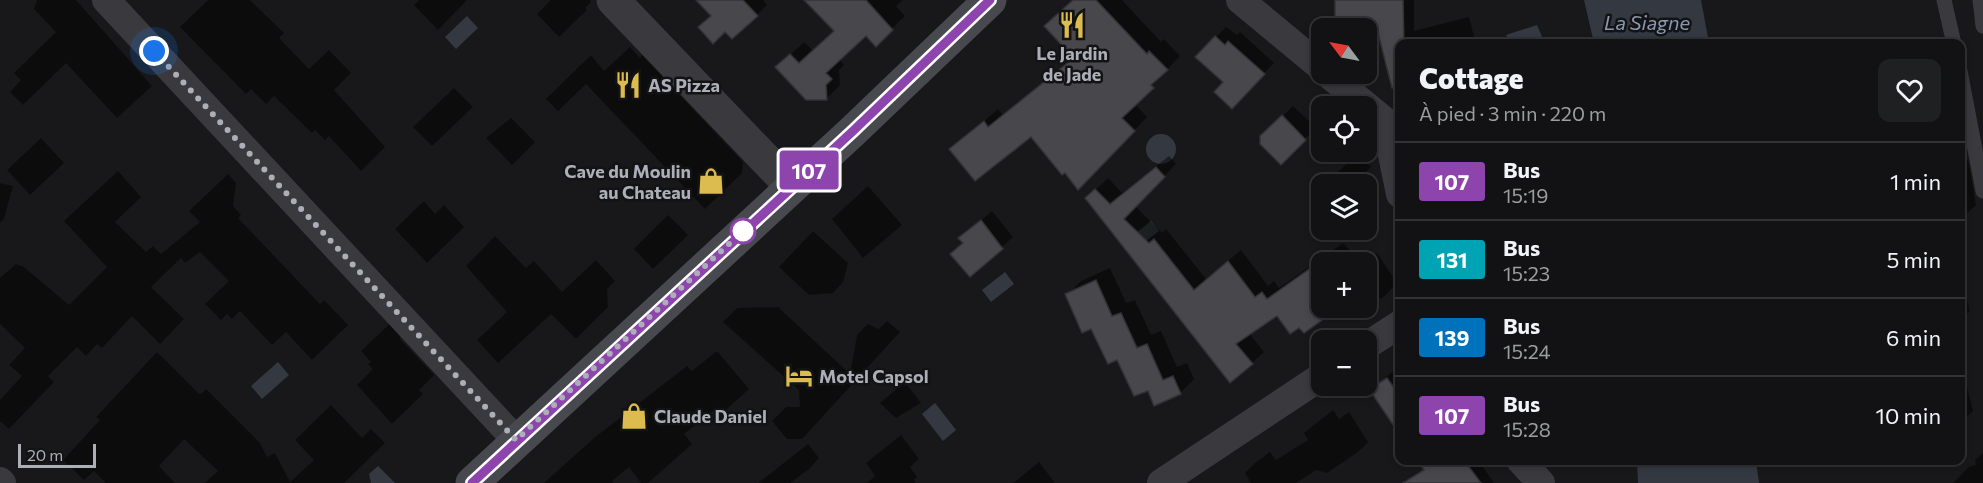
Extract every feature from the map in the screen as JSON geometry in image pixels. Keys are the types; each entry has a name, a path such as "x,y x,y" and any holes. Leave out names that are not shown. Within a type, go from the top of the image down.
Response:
{"main road":[{"path":"472,483 853,131 990,0"}],"street":[{"path":"106,0 516,440"},
{"path":"613,0 791,186"},
{"path":"1240,0 1311,59"},
{"path":"1340,84 1385,121 1395,170"},
{"path":"1377,339 1395,327"},
{"path":"1161,483 1311,383"},
{"path":"1525,465 1541,483"}],"lane":[{"path":"1944,0 1953,39"},
{"path":"1980,0 1983,26"},
{"path":"1965,97 1983,191"}],"water":[{"name":"La Siagne","path":"1584,0 1701,0 1708,39 1593,39"},
{"path":"467,16 478,28 456,49 445,37"},
{"path":"1537,25 1543,39 1508,39 1506,35"},
{"path":"1161,134 1172,138 1176,149 1172,160 1161,164 1150,160 1146,149 1150,138"},
{"path":"1151,221 1159,231 1129,254 1122,244"},
{"path":"1005,272 1014,284 991,302 982,290"},
{"path":"278,362 289,375 262,399 251,386"},
{"path":"935,403 956,430 943,441 922,414"},
{"path":"1637,465 1757,465 1759,483 1638,483"},
{"path":"378,466 395,483 371,483 369,474"}],"building":[{"path":"696,0 743,0 758,16 732,39 725,32 713,44 698,27 711,16"},
{"path":"804,0 866,0 893,30 876,47 866,36 826,73 832,79 826,85 827,100 806,100 775,67 790,54 799,63 834,31"},
{"path":"1073,0 1096,0 1147,54 1149,51 1168,70 1151,85 1154,88 1122,118 1135,131 1078,190 1065,173 1062,175 1031,137 975,181 949,149 984,121 988,127 1070,61 1065,55 1068,52 1044,26"},
{"path":"1335,0 1403,0 1404,39 1395,39 1395,88 1392,88 1377,29 1377,18 1335,18"},
{"path":"1215,36 1225,45 1228,41 1265,74 1232,109 1214,92 1223,82 1195,57"},
{"path":"1282,115 1306,140 1281,165 1260,144 1260,136"},
{"path":"1156,167 1165,177 1124,219 1149,243 1154,239 1194,290 1228,261 1255,297 1262,292 1267,299 1311,268 1311,318 1322,318 1322,320 1304,333 1299,328 1290,334 1277,316 1236,344 1253,364 1230,383 1085,198 1095,189 1110,204"},
{"path":"981,220 1003,249 970,277 950,254 963,243 958,238"},
{"path":"1096,280 1112,316 1121,313 1137,348 1147,344 1163,380 1173,376 1181,394 1154,406 1148,391 1134,396 1117,360 1108,364 1091,329 1082,333 1065,294"},
{"path":"1387,378 1395,389 1395,428 1374,396 1377,396 1377,384"},
{"path":"1420,465 1468,465 1481,483 1403,483 1424,470"}],"bus line":[{"name":"107","path":"472,483 853,131 990,0"}],"place":[{"name":"Le Jardin de Jade","path":"1072,25"},
{"name":"AS Pizza","path":"628,85"},
{"name":"Cave du Moulin au Chateau","path":"711,181"},
{"name":"Motel Capsol","path":"799,376"},
{"name":"Claude Daniel","path":"634,416"}],"route":[{"path":"154,51 516,440 743,231"}]}
